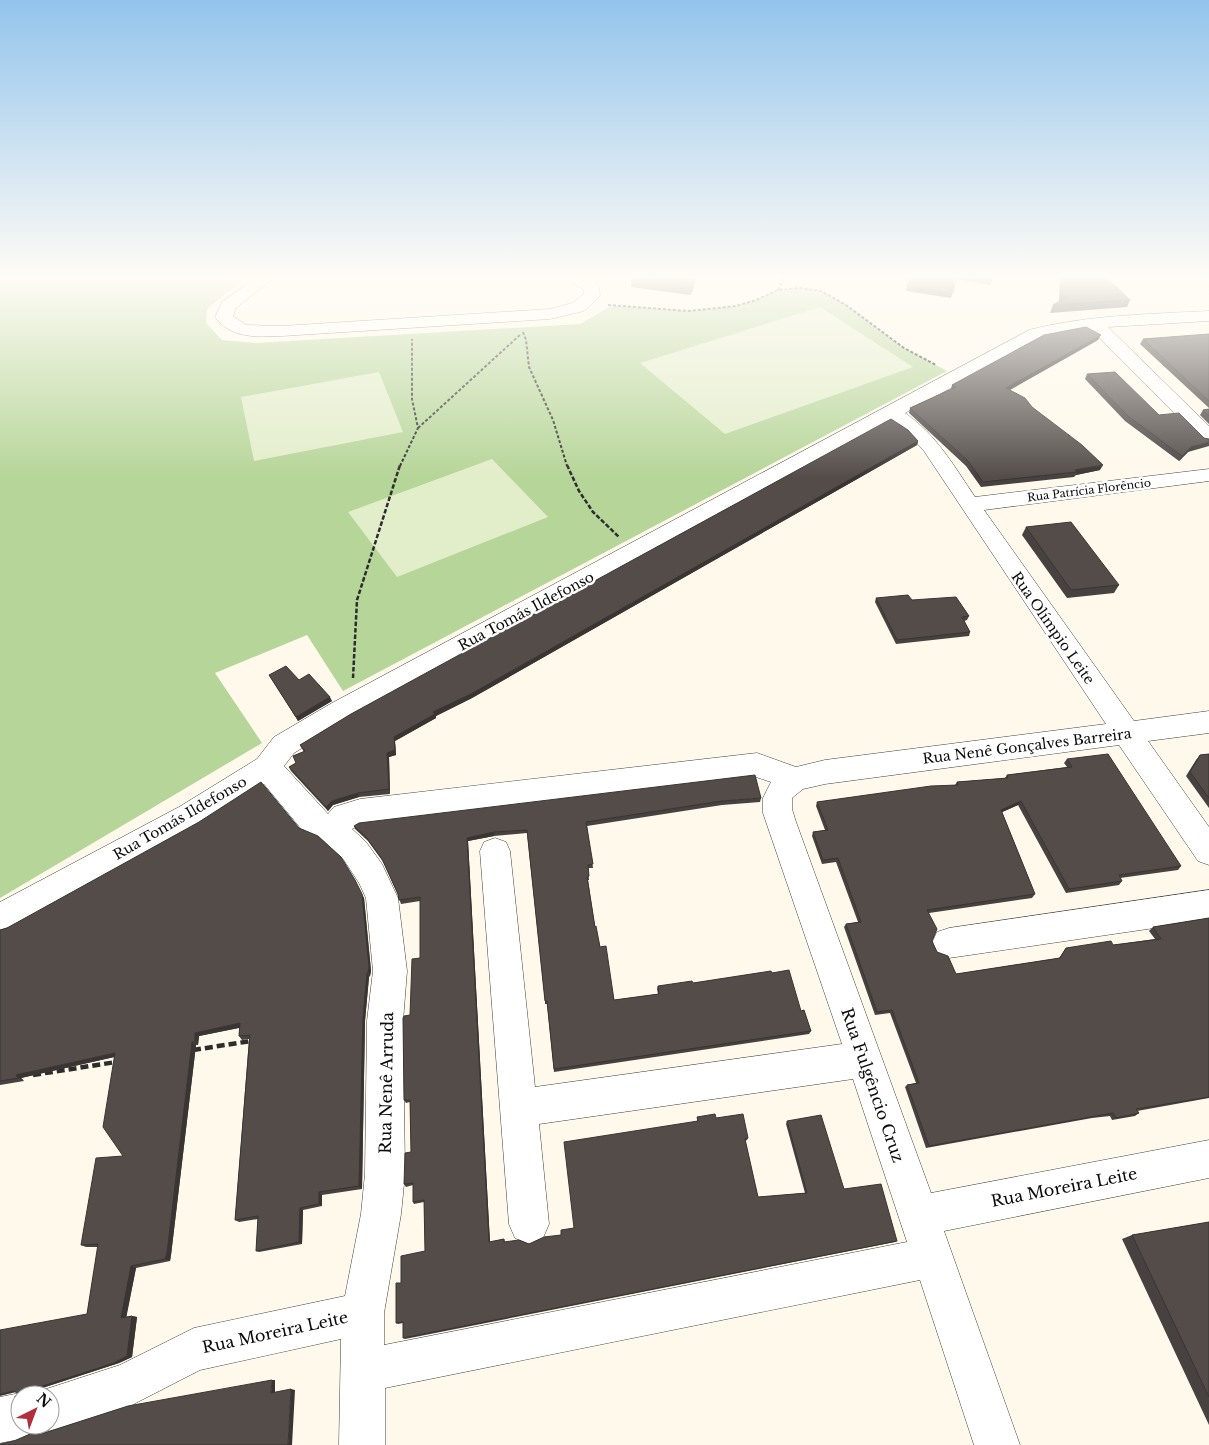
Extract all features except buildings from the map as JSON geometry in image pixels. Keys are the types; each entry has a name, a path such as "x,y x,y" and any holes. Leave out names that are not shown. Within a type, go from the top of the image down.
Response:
{"street":[{"name":"Rua Tomás Ildefonso","path":"0,918 190,816 267,767 284,746 352,705 1018,343"},
{"path":"1115,343 1209,437"},
{"name":"Rua Olímpio Leite","path":"890,412 915,429 932,448 969,505 1209,852"},
{"name":"Rua Patrícia Florêncio","path":"969,505 1209,475"},
{"name":"Rua Nenê Gonçalves Barreira","path":"795,779 846,769 1209,722"},
{"path":"332,830 345,816 360,812 638,778 757,766 795,779"},
{"name":"Rua Nenê Arruda","path":"267,767 314,822 332,830 355,851 371,874 382,898 390,971 386,1021 385,1174 381,1214 363,1313 362,1445"},
{"name":"Rua Fulgêncio Cruz","path":"795,779 785,786 779,796 777,806 997,1445"},
{"path":"495,851 529,1224"},
{"path":"949,943 1209,905"},
{"path":"518,1108 865,1059"},
{"name":"Rua Moreira Leite","path":"918,1216 1209,1159"},
{"path":"362,1371 932,1257"},
{"name":"Rua Moreira Leite","path":"60,1406 128,1385 194,1350 363,1313"}],"path":[{"path":"412,343 412,399 418,428"},
{"path":"352,705 357,600 402,458 418,428 510,343"},
{"path":"526,343 529,367 553,420 563,456 579,491 593,512 634,552"},
{"path":"898,343 947,371 952,379"},
{"path":"191,1050 259,1040"},
{"path":"33,1075 122,1061"}],"green space":[{"path":"0,343 898,343 947,371 343,691 307,635 215,673 262,743 0,898"},
{"path":"703,343 876,343 913,367 725,434 640,363"},
{"path":"379,372 403,432 254,461 241,397"},
{"path":"492,459 548,517 397,577 348,512"}]}
